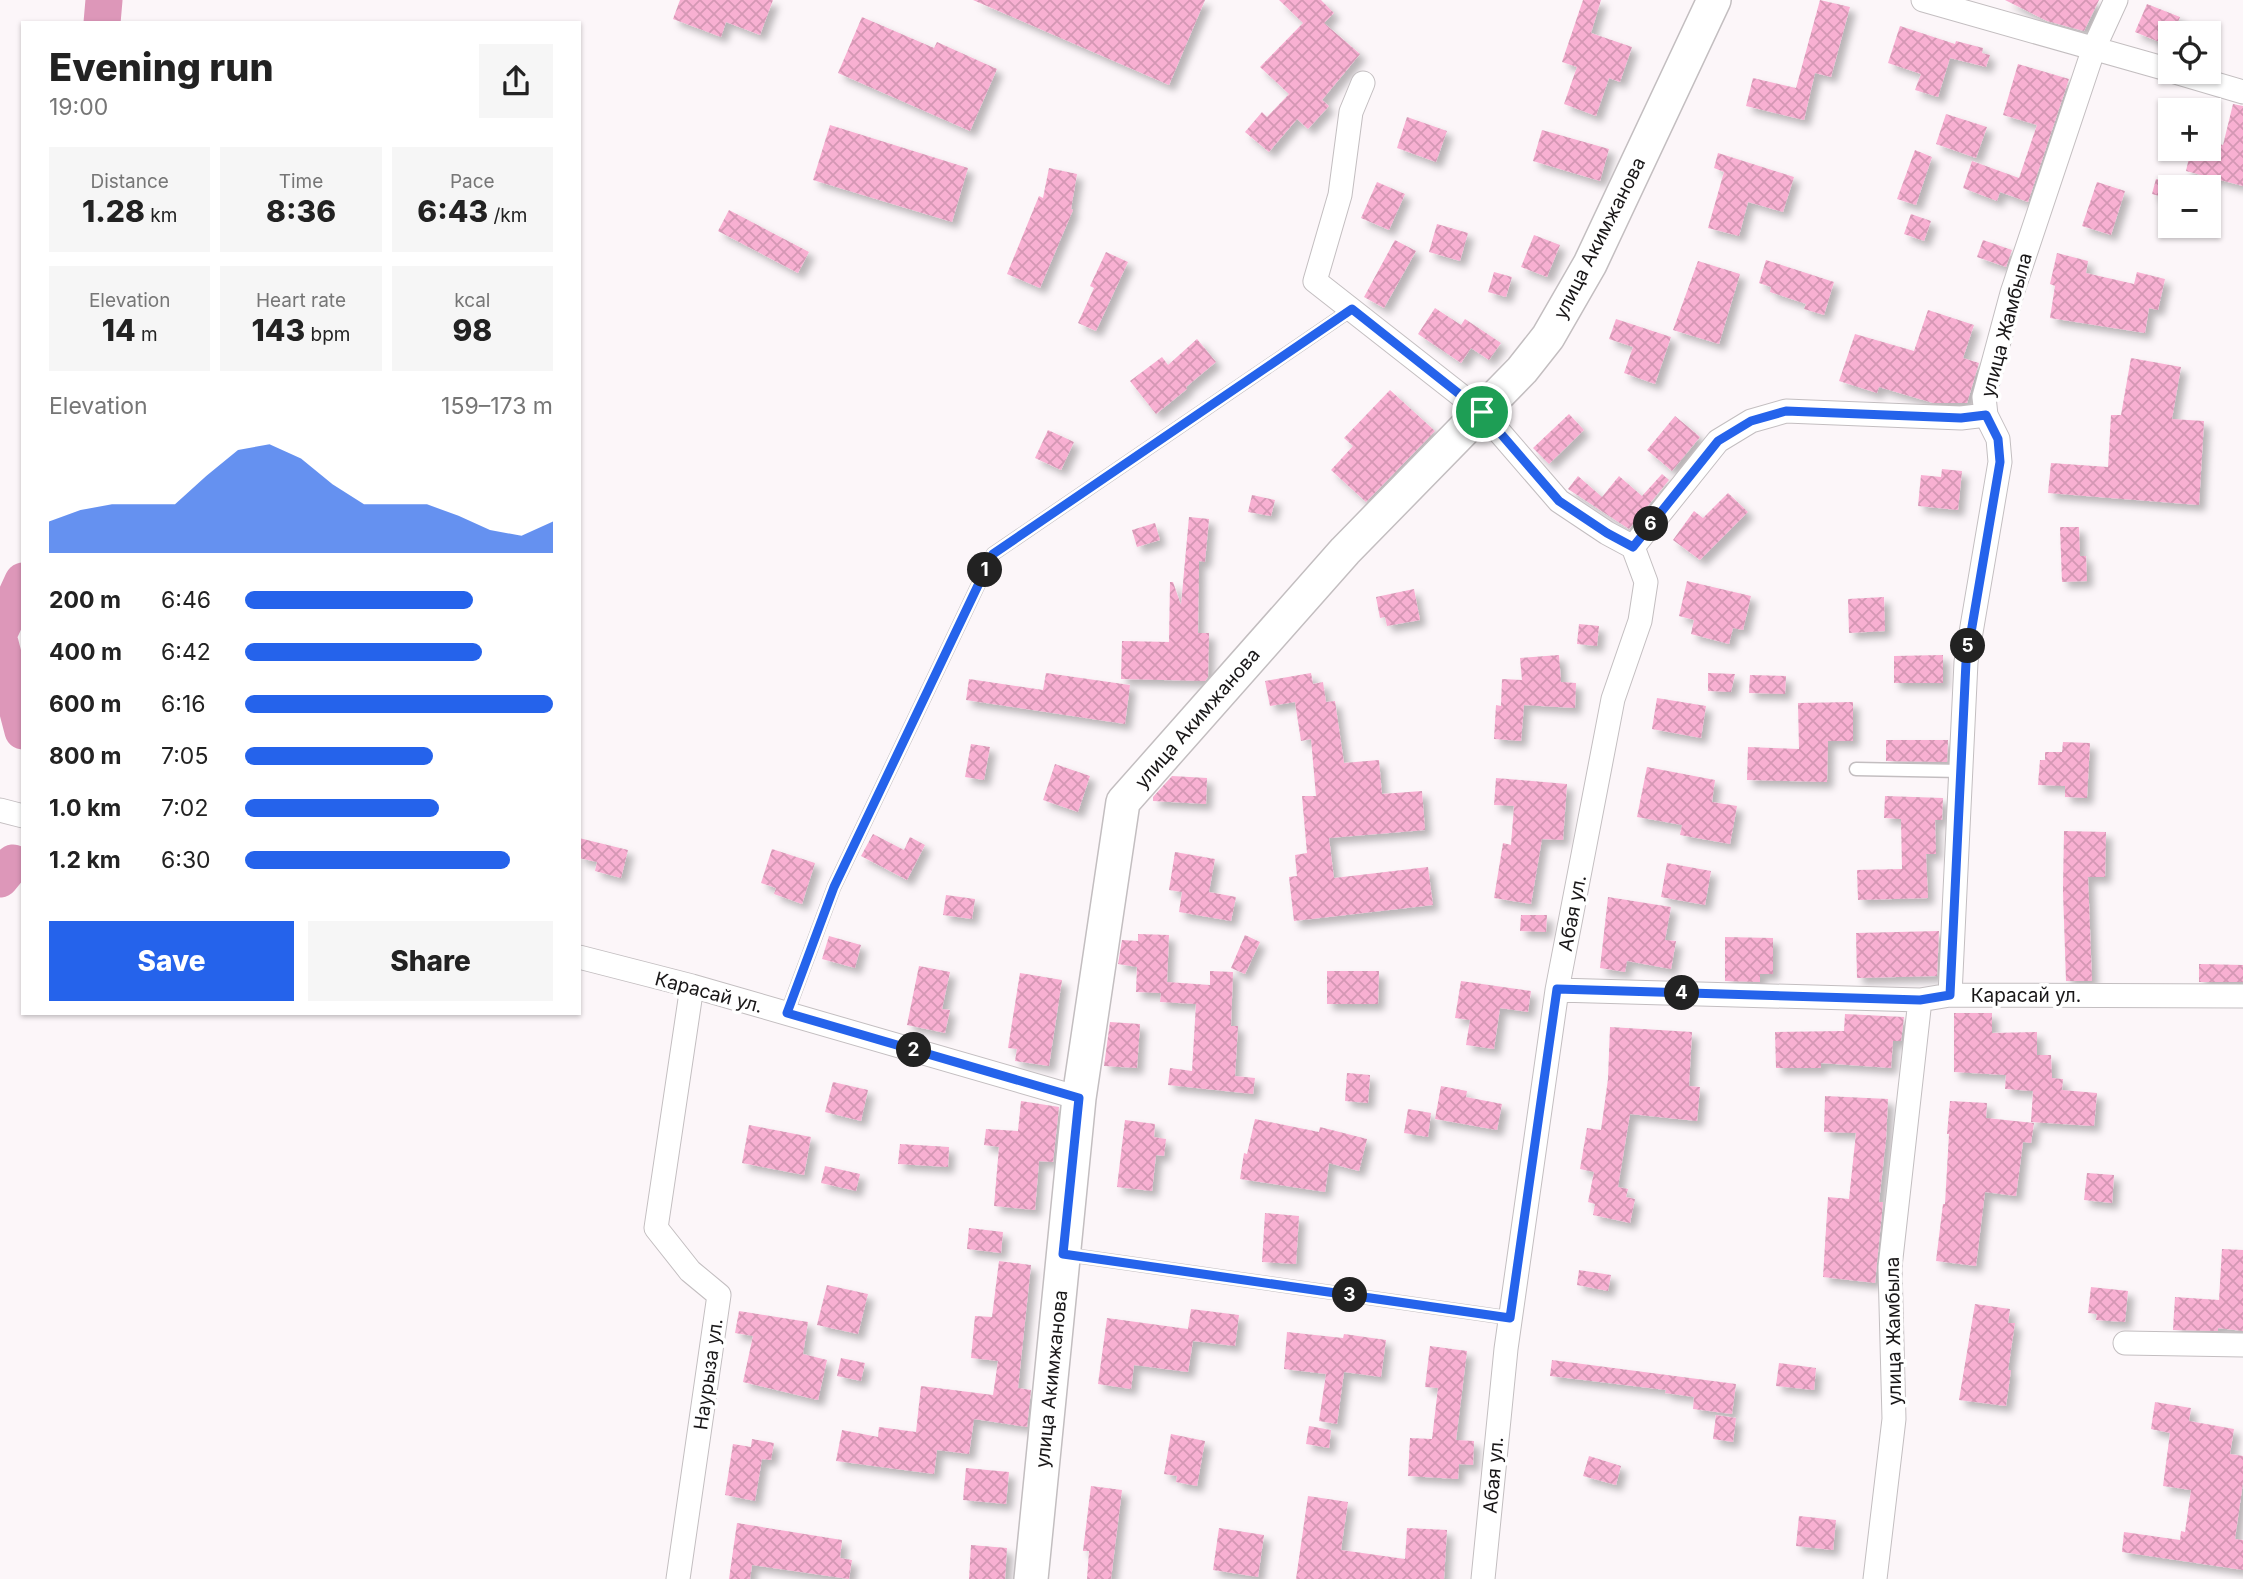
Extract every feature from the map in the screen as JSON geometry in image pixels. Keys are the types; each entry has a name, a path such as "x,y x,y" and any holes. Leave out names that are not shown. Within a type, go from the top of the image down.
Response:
{"street":[{"name":"улица Акимжанова","path":"1031,1579 1079,1098 1123,802 1345,551 1522,370 1548,337 1590,264 1714,0"},
{"path":"1923,0 2158,67"},
{"name":"улица Жамбыла","path":"1950,995 1966,662 2000,462 1998,439 1986,415 1984,397 2012,293 2094,47 2116,0"},
{"path":"1363,83 1351,112 1340,195 1315,281 1482,412 1559,501 1633,547 1718,441 1751,421 1786,411 1961,418 1986,415"},
{"path":"2216,84 2243,92"},
{"name":"Абая ул.","path":"1483,1579 1510,1318 1557,989 1613,699 1640,621 1646,582 1633,547"},
{"path":"0,810 21,815"},
{"name":"Карасай ул.","path":"581,958 692,986 1079,1098"},
{"name":"Наурыза ул.","path":"677,1579 719,1295 690,1271 656,1228 692,986"},
{"name":"Карасай ул.","path":"1557,989 1920,1000 1950,995 2243,996"},
{"name":"улица Жамбыла","path":"1875,1579 1894,1419 1890,1266 1920,1000"},
{"path":"2125,1343 2243,1345"}],"lane":[{"path":"787,1013 834,887 993,554 1352,309"},
{"path":"1856,769 1961,771"},
{"path":"1063,1254 1510,1318"}],"building":[{"path":"680,0 773,0 760,35 726,22 721,37 673,19"},
{"path":"973,0 1205,0 1169,85"},
{"path":"1279,0 1321,0 1334,13 1324,23 1360,54 1322,100 1329,106 1308,129 1297,119 1269,152 1245,132 1262,112 1267,117 1289,94 1260,67 1303,23"},
{"path":"1583,0 1601,0 1591,33 1632,47 1620,82 1609,78 1596,116 1564,104 1577,67 1562,62"},
{"path":"1820,0 1850,7 1831,77 1815,73 1804,120 1746,106 1753,78 1796,88"},
{"path":"2005,0 2099,0 2084,31 2047,21"},
{"path":"2147,4 2180,17 2178,21 2158,21 2158,41 2135,32"},
{"path":"862,17 934,48 937,42 997,69 970,131 838,73"},
{"path":"1900,26 1955,44 1956,41 1983,48 1982,53 1990,55 1986,67 1950,58 1938,97 1915,90 1921,74 1888,63"},
{"path":"2018,64 2069,79 2028,202 2000,192 1997,201 1963,188 1972,161 2019,178 2037,125 2003,115"},
{"path":"2233,104 2243,106 2243,186 2221,180 2221,175 2201,175 2186,171 2188,161 2221,161"},
{"path":"1946,114 1987,127 1976,158 1936,144"},
{"path":"1407,117 1447,131 1436,162 1397,148"},
{"path":"830,125 968,168 952,222 813,180"},
{"path":"1542,130 1609,149 1600,181 1533,161"},
{"path":"1915,150 1932,157 1916,205 1897,199"},
{"path":"1718,153 1794,177 1783,212 1748,202 1739,236 1708,228 1724,172 1714,168"},
{"path":"1049,168 1077,174 1073,210 1040,288 1007,274 1039,196 1043,198"},
{"path":"2156,179 2158,180 2158,196 2152,194"},
{"path":"1377,182 1405,194 1389,230 1361,218"},
{"path":"2097,182 2125,191 2111,235 2082,226"},
{"path":"729,210 809,252 798,273 718,231"},
{"path":"1911,214 1931,221 1924,241 1904,234"},
{"path":"1437,224 1468,233 1460,261 1429,252"},
{"path":"1534,235 1560,245 1547,277 1521,267"},
{"path":"1395,240 1416,251 1384,308 1364,297"},
{"path":"1983,240 2012,250 2006,267 1977,257"},
{"path":"1106,252 1128,262 1096,331 1078,323 1094,288 1090,286"},
{"path":"2057,253 2088,261 2086,273 2134,284 2137,272 2165,279 2158,310 2149,308 2145,333 2050,318 2055,286 2050,284"},
{"path":"1766,260 1834,282 1824,315 1804,309 1806,304 1770,292 1771,287 1759,283"},
{"path":"1698,261 1740,274 1719,344 1673,330"},
{"path":"1494,272 1512,277 1506,297 1488,292"},
{"path":"1435,308 1461,325 1465,319 1501,343 1489,360 1471,348 1461,363 1418,334"},
{"path":"1928,310 1974,325 1963,358 1979,363 1967,403 1933,403 1879,387 1877,393 1839,381 1855,334 1914,351"},
{"path":"1616,319 1671,337 1655,384 1624,373 1633,347 1609,339"},
{"path":"1197,339 1216,362 1156,414 1130,381 1162,357 1168,365"},
{"path":"2131,358 2181,367 2172,419 2204,421 2199,505 2048,493 2051,463 2108,467 2111,415 2121,415"},
{"path":"1390,390 1435,431 1366,502 1331,470 1353,446 1344,438"},
{"path":"1569,414 1584,430 1549,464 1533,448"},
{"path":"1675,416 1700,437 1672,471 1647,450"},
{"path":"1048,430 1074,442 1061,470 1035,458"},
{"path":"1942,469 1962,471 1958,510 1918,506 1921,475 1941,477"},
{"path":"1662,474 1669,480 1629,529 1568,489 1578,476 1602,497 1619,476 1642,496"},
{"path":"1728,493 1748,512 1700,560 1673,540 1694,511 1703,518"},
{"path":"1252,495 1275,500 1271,516 1248,512"},
{"path":"1189,517 1209,519 1205,562 1199,561 1198,633 1209,633 1208,677 1205,681 1121,679 1122,641 1169,642 1170,582 1173,582 1181,605"},
{"path":"1155,523 1160,540 1137,547 1132,530"},
{"path":"2060,527 2079,527 2080,556 2086,556 2087,581 2062,582"},
{"path":"1687,581 1751,596 1743,630 1733,628 1729,644 1691,634 1694,620 1679,616"},
{"path":"1414,589 1420,620 1387,626 1385,617 1380,618 1376,597"},
{"path":"1884,597 1885,631 1849,633 1848,599"},
{"path":"1579,624 1599,626 1597,646 1577,644"},
{"path":"1559,655 1561,682 1576,683 1575,708 1524,705 1521,741 1494,739 1496,705 1501,706 1502,679 1522,680 1520,658"},
{"path":"1943,655 1943,683 1894,683 1894,656"},
{"path":"1046,673 1130,685 1125,724 966,700 969,679 1043,690"},
{"path":"1311,673 1313,684 1323,682 1326,702 1335,701 1344,763 1379,760 1382,794 1422,791 1425,830 1329,838 1334,878 1428,867 1433,905 1294,921 1289,877 1297,876 1295,855 1307,853 1302,796 1316,796 1311,739 1301,741 1295,702 1270,706 1265,681"},
{"path":"1708,673 1735,674 1731,692 1708,691"},
{"path":"1750,675 1786,676 1785,694 1749,693"},
{"path":"1657,698 1706,706 1701,738 1652,729"},
{"path":"1853,702 1853,741 1828,741 1827,782 1747,780 1748,747 1799,749 1798,703"},
{"path":"1886,740 1948,740 1947,762 1886,761"},
{"path":"2063,742 2090,743 2087,798 2065,797 2065,786 2038,785 2040,760 2045,760 2045,752 2062,752"},
{"path":"971,744 990,747 984,780 965,777"},
{"path":"1055,764 1090,776 1078,812 1043,800"},
{"path":"1647,767 1715,780 1712,802 1737,806 1730,844 1680,835 1682,825 1637,817"},
{"path":"1172,776 1207,778 1206,804 1153,801 1153,797"},
{"path":"1496,778 1567,784 1563,840 1542,839 1531,904 1494,898 1503,843 1511,845 1514,806 1494,805"},
{"path":"1885,796 1943,798 1942,820 1935,820 1936,854 1926,854 1928,898 1858,900 1857,870 1902,869 1901,819 1884,818"},
{"path":"2064,831 2106,832 2105,877 2088,877 2092,981 2066,981"},
{"path":"873,834 904,850 910,837 925,845 907,880 861,856"},
{"path":"581,838 628,850 621,878 595,871 597,862 581,858"},
{"path":"772,849 815,863 802,904 774,894 776,888 761,883"},
{"path":"1175,852 1215,859 1209,892 1236,897 1231,921 1179,912 1182,892 1169,890"},
{"path":"1667,863 1711,871 1705,905 1661,897"},
{"path":"946,895 975,899 972,919 943,915"},
{"path":"1608,897 1671,907 1665,940 1676,941 1671,969 1627,961 1625,972 1600,968"},
{"path":"1521,915 1547,915 1546,932 1520,931"},
{"path":"1939,931 1937,976 1857,978 1856,933"},
{"path":"1138,934 1169,935 1167,982 1210,985 1210,971 1233,972 1231,1026 1238,1026 1235,1076 1255,1078 1253,1094 1168,1085 1170,1068 1192,1071 1196,1004 1160,1002 1161,993 1136,992 1137,967 1118,964 1122,940 1138,941"},
{"path":"1245,935 1260,942 1245,974 1231,968"},
{"path":"829,936 861,945 855,968 822,959"},
{"path":"1725,937 1773,938 1773,974 1760,974 1760,982 1725,981"},
{"path":"2199,964 2243,965 2243,982 2199,982"},
{"path":"919,966 950,972 942,1009 950,1010 945,1033 907,1025"},
{"path":"1327,971 1379,971 1378,1004 1327,1004"},
{"path":"1020,973 1062,980 1049,1066 1015,1061 1017,1049 1008,1048"},
{"path":"1461,981 1531,991 1528,1012 1500,1008 1494,1049 1466,1045 1470,1020 1455,1018"},
{"path":"1954,1013 1992,1013 1992,1033 2037,1032 2037,1055 2051,1055 2052,1078 2063,1079 2062,1090 2097,1093 2094,1126 2031,1122 2033,1091 2005,1089 2006,1075 1954,1072"},
{"path":"1845,1014 1904,1017 1901,1041 1893,1041 1891,1068 1821,1063 1821,1068 1776,1068 1775,1032 1844,1031"},
{"path":"1110,1022 1140,1024 1137,1068 1104,1066"},
{"path":"1610,1027 1692,1032 1689,1086 1700,1087 1697,1121 1630,1114 1618,1187 1628,1189 1626,1197 1635,1199 1630,1223 1593,1215 1595,1204 1588,1202 1594,1172 1580,1169 1587,1128 1601,1130 1608,1079"},
{"path":"1347,1073 1370,1075 1368,1103 1345,1101"},
{"path":"833,1082 868,1090 861,1121 825,1112"},
{"path":"1441,1086 1467,1091 1466,1097 1502,1104 1497,1130 1435,1119"},
{"path":"1825,1096 1888,1099 1879,1202 1883,1202 1875,1283 1823,1277 1828,1197 1849,1199 1856,1133 1824,1132"},
{"path":"1021,1101 1059,1107 1053,1162 1039,1161 1035,1210 994,1206 999,1147 984,1145 986,1129 1018,1131"},
{"path":"1950,1101 1987,1103 1986,1118 2034,1123 2031,1143 2023,1142 2016,1196 1985,1192 1976,1266 1936,1261 1945,1204"},
{"path":"1408,1109 1431,1113 1428,1137 1404,1133"},
{"path":"1255,1119 1319,1132 1320,1127 1367,1139 1359,1171 1329,1163 1325,1192 1240,1179 1244,1153 1247,1154"},
{"path":"1125,1120 1155,1124 1154,1137 1166,1139 1164,1156 1156,1155 1152,1191 1117,1187"},
{"path":"749,1125 811,1137 804,1175 742,1163"},
{"path":"900,1144 949,1147 948,1167 898,1164"},
{"path":"825,1166 860,1174 856,1191 821,1183"},
{"path":"2087,1173 2114,1175 2112,1203 2084,1200"},
{"path":"1265,1213 1299,1216 1296,1264 1262,1262"},
{"path":"969,1228 1003,1232 1001,1253 967,1249"},
{"path":"2222,1249 2243,1250 2243,1331 2218,1328 2218,1331 2173,1330 2175,1297 2219,1300"},
{"path":"999,1261 1031,1265 1018,1388 1031,1390 1027,1427 974,1419 969,1454 937,1450 934,1474 836,1461 842,1430 878,1437 879,1427 916,1432 921,1386 993,1395 998,1361 971,1358 975,1316 992,1317"},
{"path":"1579,1270 1611,1275 1608,1291 1577,1285"},
{"path":"827,1285 868,1294 858,1334 817,1325"},
{"path":"2091,1287 2128,1291 2125,1322 2096,1320 2097,1314 2088,1313"},
{"path":"1975,1304 2010,1309 2008,1323 2015,1323 2006,1406 1959,1400"},
{"path":"1191,1309 1239,1315 1235,1346 1193,1341 1188,1372 1134,1365 1131,1389 1098,1384 1107,1318 1188,1329"},
{"path":"739,1311 808,1322 803,1354 827,1360 818,1400 743,1382 753,1336 735,1333"},
{"path":"1287,1332 1343,1338 1344,1334 1386,1340 1381,1377 1344,1372 1337,1424 1319,1421 1326,1374 1284,1369"},
{"path":"1430,1346 1467,1351 1456,1440 1474,1441 1473,1465 1459,1464 1458,1479 1408,1476 1410,1438 1432,1439 1438,1388 1425,1387"},
{"path":"841,1358 865,1363 861,1381 837,1376"},
{"path":"1552,1360 1736,1384 1732,1414 1693,1409 1694,1397 1665,1393 1666,1390 1550,1376"},
{"path":"1779,1363 1816,1368 1814,1390 1776,1386"},
{"path":"2155,1402 2191,1408 2189,1421 2234,1429 2230,1454 2243,1456 2243,1482 2235,1539 2243,1540 2243,1570 2122,1552 2124,1532 2180,1540 2181,1531 2185,1532 2191,1490 2163,1486 2170,1433 2151,1429"},
{"path":"1716,1415 1736,1418 1733,1442 1713,1439"},
{"path":"1309,1426 1331,1430 1329,1448 1306,1444"},
{"path":"1171,1434 1205,1441 1197,1486 1176,1482 1177,1476 1164,1474"},
{"path":"752,1439 774,1443 771,1460 762,1459 755,1501 725,1495 733,1444 751,1447"},
{"path":"1589,1456 1621,1466 1616,1485 1583,1476"},
{"path":"966,1468 1009,1472 1006,1504 963,1500"},
{"path":"1091,1486 1122,1490 1111,1579 1087,1579 1089,1551 1083,1551"},
{"path":"1308,1496 1348,1502 1341,1550 1405,1559 1407,1528 1447,1530 1444,1579 1296,1579"},
{"path":"1799,1516 1836,1520 1833,1550 1796,1546"},
{"path":"737,1523 842,1540 840,1558 852,1560 849,1579 752,1565 750,1579 729,1579"},
{"path":"1219,1528 1264,1535 1258,1577 1213,1570"},
{"path":"971,1545 1007,1548 1005,1579 969,1579"}],"waterway":[{"path":"102,21 104,0"},
{"path":"0,631 21,585"},
{"path":"0,643 21,723"},
{"path":"0,879 13,863"}],"route":[{"path":"1352,309 1482,412 1559,501 1633,547 1718,441 1751,421 1786,411 1961,418 1986,415 1998,439 2000,462 1966,662 1950,995 1920,1000 1557,989 1510,1318 1063,1254 1079,1098 787,1013 834,887 993,554 1352,309"}]}
